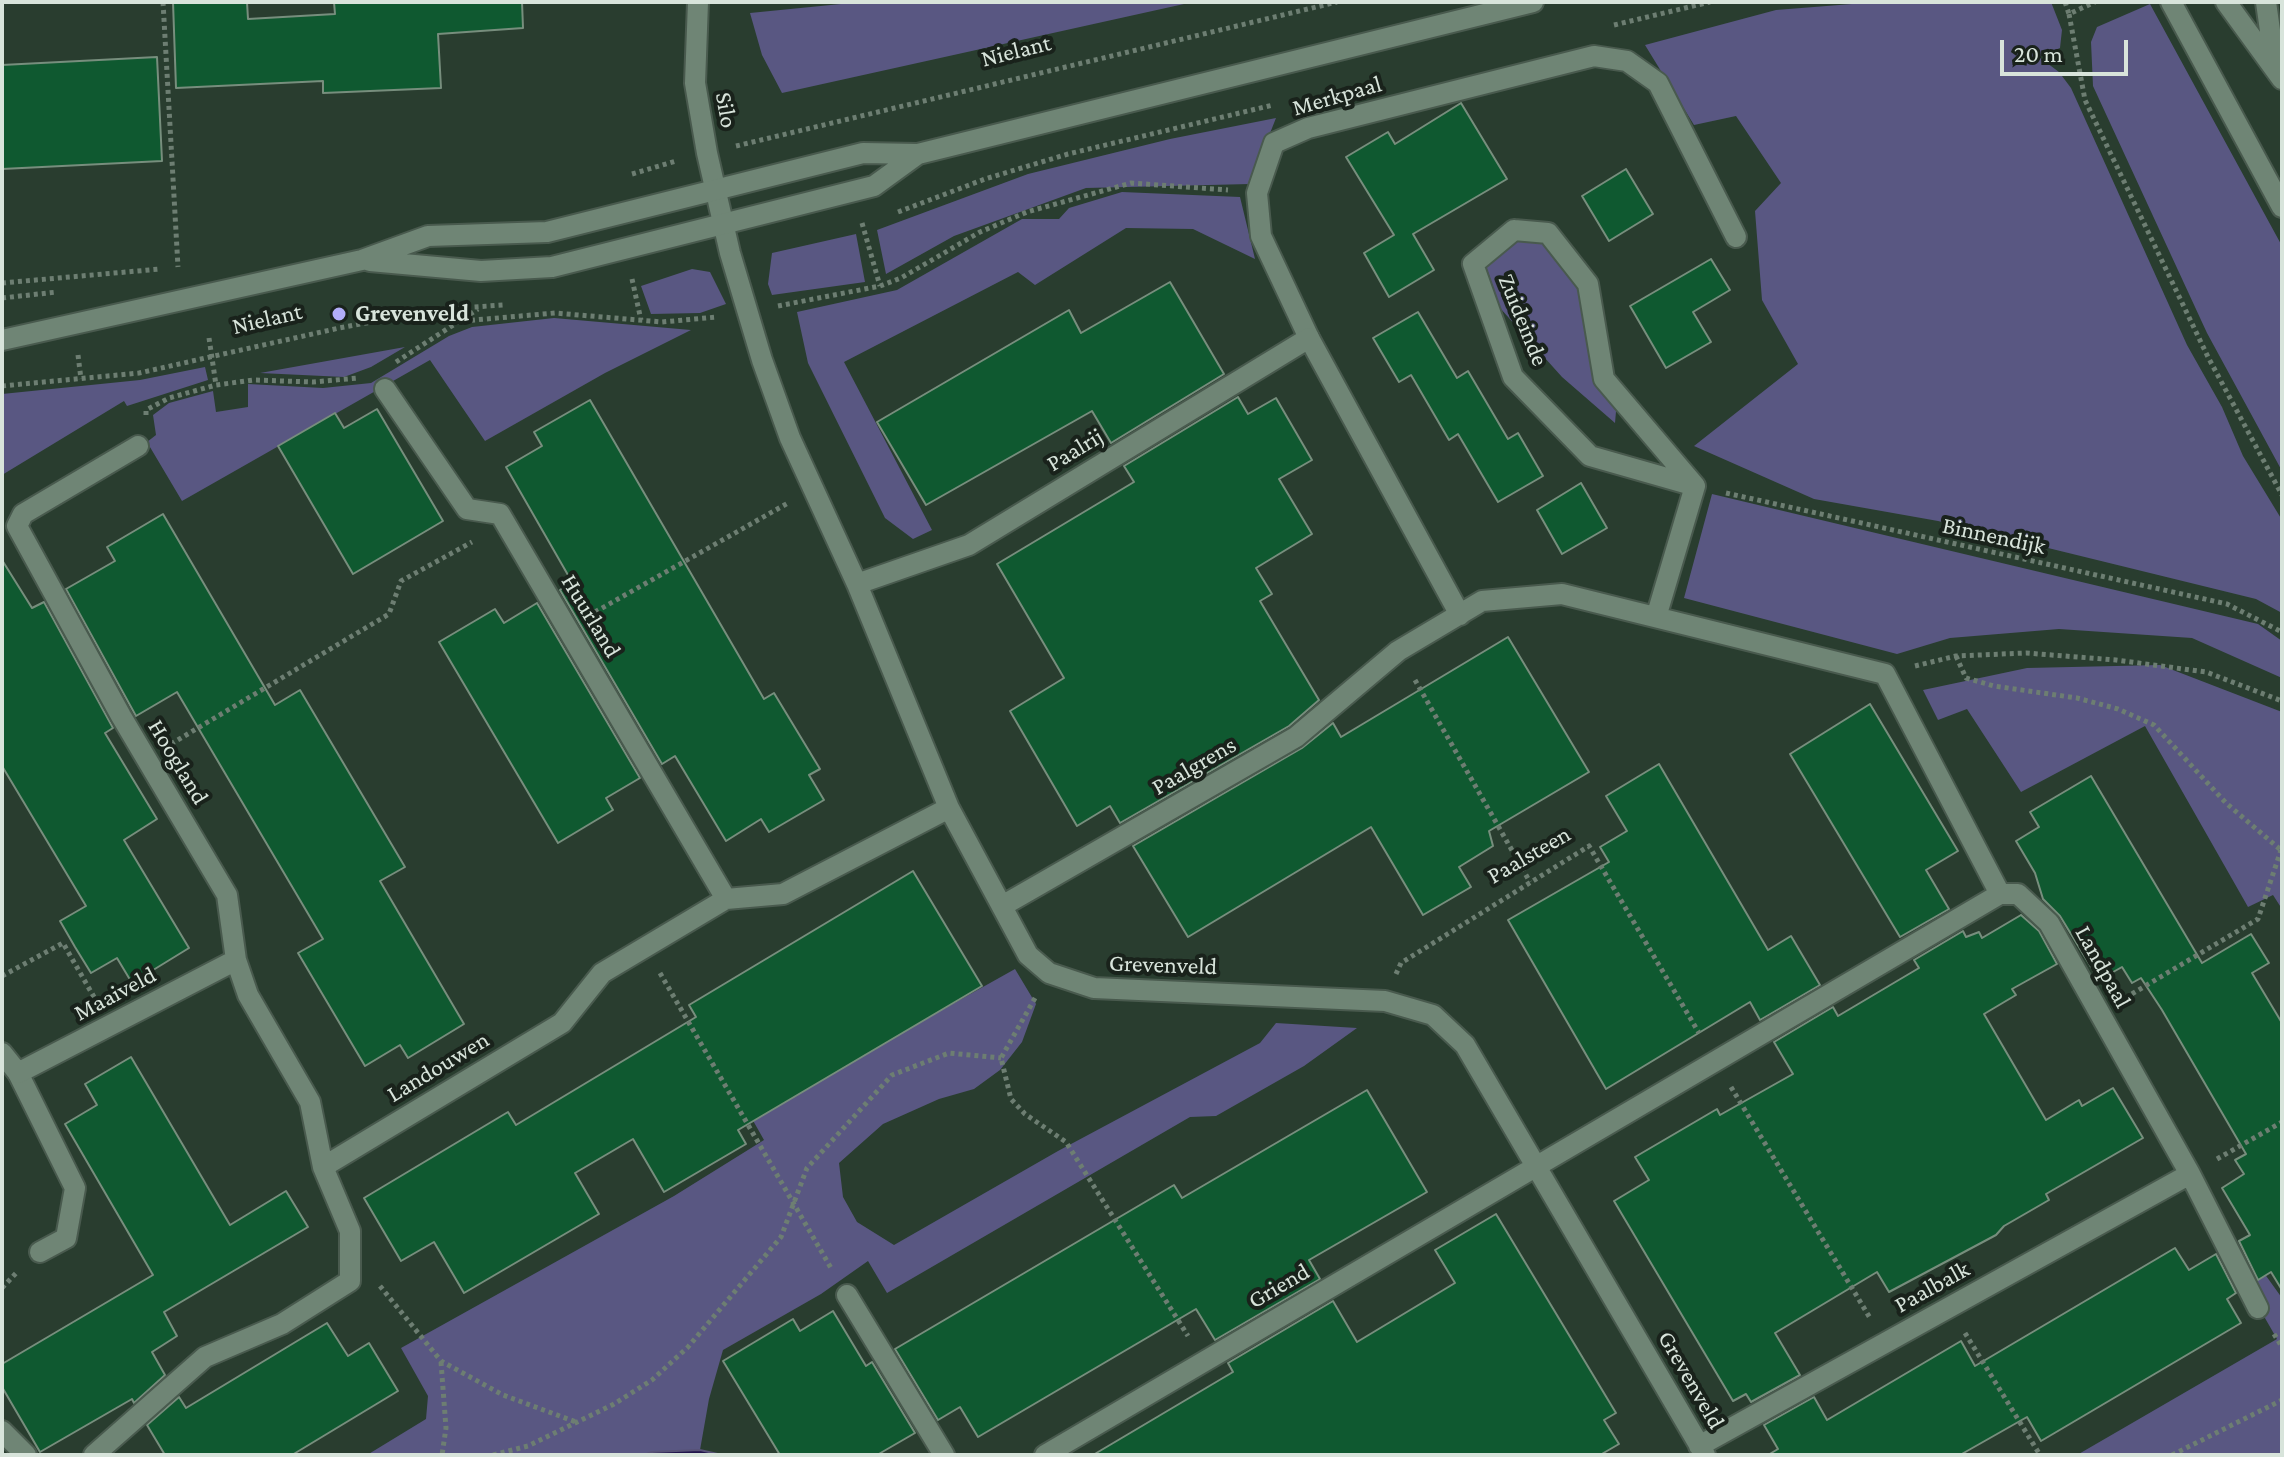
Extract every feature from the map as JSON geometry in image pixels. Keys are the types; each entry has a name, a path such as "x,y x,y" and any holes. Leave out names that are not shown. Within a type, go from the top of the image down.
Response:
{"street":[{"name":"Silo","path":"698,2 695,83 723,225"},
{"name":"Nielant","path":"2,340 362,260 428,236 547,232 863,153 918,154 1533,2"},
{"path":"2171,2 2282,207"},
{"path":"2226,2 2278,73"},
{"path":"2266,2 2278,73"},
{"name":"Merkpaal","path":"1460,615 1309,338 1261,236 1257,193 1274,143 1308,128 1594,56 1627,61 1658,83 1736,237"},
{"name":"Nielant","path":"362,260 481,271 552,267 874,186 918,154"},
{"name":"Grevenveld","path":"723,225 776,400 857,584 949,808 1028,955 1049,973 1094,988 1385,1001 1433,1015 1465,1045 1702,1450"},
{"name":"Zuideinde","path":"1514,230 1548,233 1588,284 1604,379 1695,486 1590,456 1513,377 1473,264 1514,230"},
{"name":"Paalrij","path":"857,584 969,545 1309,338"},
{"path":"385,389 467,509 500,514 505,524"},
{"name":"Hoogland","path":"138,446 23,514 17,526 146,758 227,895 236,960 248,995 310,1102 323,1167"},
{"path":"1535,1167 2000,894 1885,674 1657,614 1695,486"},
{"name":"Huurland","path":"505,524 726,899"},
{"name":"Paalgrens","path":"1002,906 1296,737 1398,651 1482,601 1562,594 1657,614"},
{"name":"Landouwen","path":"323,1167 562,1023 602,973 726,899 783,894 949,808"},
{"name":"Landpaal","path":"2000,894 2018,894 2049,923 2190,1174 2258,1308"},
{"name":"Maaiveld","path":"18,1073 236,960"},
{"path":"2,1053 18,1073 75,1188 66,1238 40,1252"},
{"path":"94,1455 205,1357 282,1324 350,1281 350,1231 323,1167"},
{"name":"Griend","path":"1050,1454 1204,1360 1535,1167"},
{"name":"Paalbalk","path":"1702,1450 1885,1343 2190,1174"},
{"path":"847,1295 944,1455"},
{"path":"2,1431 26,1455"}],"path":[{"path":"163,2 178,267"},
{"name":"Nielant","path":"707,153 1337,2"},
{"path":"2065,2 2085,100 2208,357 2282,495"},
{"path":"2069,14 2095,2"},
{"path":"463,321 555,313 690,322 880,286 901,278 980,232 1027,212 1131,183 1257,193"},
{"path":"862,223 880,286"},
{"path":"623,283 646,276"},
{"name":"Nielant","path":"2,386 139,373 339,328 442,309 508,305"},
{"path":"387,367 479,308"},
{"path":"209,338 216,385"},
{"path":"138,446 147,442 146,410 169,398 216,385 254,380 341,381 363,377"},
{"name":"Binnendijk","path":"1695,486 2227,604 2282,632"},
{"path":"568,627 813,488"},
{"path":"146,758 389,614 401,581 505,524"},
{"path":"1398,651 1530,882"},
{"path":"1885,674 1956,656 2026,653 2206,672 2282,701"},
{"path":"1956,656 1966,678 1994,686 2077,698 2118,709 2154,725 2226,803 2281,850 2258,919 2100,1013"},
{"name":"Paalsteen","path":"1385,1001 1401,963 1589,846 1885,1343"},
{"path":"2,976 63,943 111,1026"},
{"path":"645,947 847,1295"},
{"path":"1049,973 1001,1058 1011,1099 1025,1114 1066,1142 1204,1360"},
{"path":"493,1455 528,1446 652,1380 688,1347 781,1237 807,1168 892,1075 949,1053 1001,1058"},
{"path":"2190,1174 2282,1122"},
{"path":"350,1252 441,1361 503,1395 576,1422"},
{"path":"1950,1307 2040,1455"},
{"path":"441,1361 446,1428 442,1455"},
{"path":"2172,1455 2282,1400"}],"shaded area":[{"path":"861,2 1193,2 782,93 762,55 750,13"},
{"path":"1877,2 2051,2 2062,30 2060,48 2039,57 2059,72 2071,88 2187,345 2222,407 2243,456 2282,520 2282,613 2256,599 1938,521 1814,499 1694,446 1798,364 1762,300 1755,211 1781,183 1736,116 1694,125 1645,45 1776,10"},
{"path":"2150,4 2282,246 2282,471 2207,333 2093,86 2091,42 2097,27"},
{"path":"1276,118 1250,184 1086,188 954,236 886,274 877,230 1028,174 1170,139"},
{"path":"1122,192 1240,197 1255,259 1193,229 1126,228 1035,285 1018,272 844,362 932,530 913,539 885,518 808,363 797,312 897,290 1022,219 1059,219 1069,208"},
{"path":"1539,232 1583,279 1617,400 1615,423 1562,377 1500,308 1482,254 1498,234"},
{"path":"856,234 865,282 772,295 768,284 772,253"},
{"path":"692,269 710,272 726,304 700,313 651,314 641,286"},
{"path":"554,318 691,330 605,373 485,441 430,360 182,501 147,442 156,435 153,415 169,403 213,391 216,412 248,407 248,384 323,388 371,383 449,336 472,327"},
{"path":"405,347 371,367 344,377 260,373"},
{"path":"205,367 208,380 127,406 124,401 2,475 2,394 140,380"},
{"path":"1712,494 2258,624 2282,641 2282,678 2192,638 2059,629 1950,638 1897,654 1684,598"},
{"path":"2160,665 2282,712 2282,909 2273,895 2248,907 2145,726 2021,792 1967,709 1938,720 1923,690 2027,668"},
{"path":"1015,969 1036,1004 1022,1042 1000,1070 974,1089 939,1099 883,1124 839,1163 843,1197 857,1222 894,1245 1058,1151 1260,1043 1276,1023 1357,1028 1304,1066 1216,1116 1190,1117 887,1293 868,1261 821,1294 723,1350 709,1399 700,1450 644,1455 367,1455 426,1419 428,1396 401,1348 674,1196 764,1140 751,1117"},
{"path":"2264,1273 2282,1298 2282,1455 2077,1455 2277,1339 2246,1285"},
{"path":"700,1450 722,1455 644,1455 652,1452"}],"building":[{"path":"173,2 247,2 248,19 335,14 334,2 522,2 523,28 438,34 441,88 323,93 323,81 176,88"},
{"path":"157,57 162,161 2,169 2,65"},
{"path":"1461,103 1507,179 1413,234 1434,270 1389,297 1364,253 1394,235 1346,157 1388,132 1395,144"},
{"path":"1626,169 1653,214 1609,241 1582,196"},
{"path":"1711,259 1730,290 1693,312 1711,342 1666,368 1630,306"},
{"path":"1170,282 1224,374 1111,443 1092,411 926,505 877,422 1069,310 1081,333"},
{"path":"1418,312 1457,378 1468,371 1508,439 1518,433 1543,476 1498,502 1458,434 1449,440 1411,375 1399,382 1373,338"},
{"path":"1238,397 1248,414 1276,398 1312,460 1279,479 1312,534 1256,568 1272,594 1260,601 1319,700 1289,726 1120,823 1110,806 1077,826 1010,711 1064,678 997,564 1134,482 1124,466"},
{"path":"590,400 764,699 774,693 820,769 809,775 824,800 769,832 761,819 726,841 675,756 662,764 560,590 572,582 506,467 542,446 534,432"},
{"path":"377,409 443,521 353,574 278,446 335,413 344,428"},
{"path":"1581,483 1607,528 1562,554 1537,510"},
{"path":"163,514 275,705 300,690 405,867 380,881 464,1024 408,1058 400,1045 365,1066 298,953 323,939 177,692 136,716 66,589 115,561 107,547"},
{"path":"2,560 32,608 44,602 113,728 105,733 157,819 124,840 189,948 132,983 117,958 91,973 75,947 60,921 86,906 2,766"},
{"path":"537,603 640,778 606,798 613,810 558,843 439,642 495,609 504,623"},
{"path":"1508,637 1589,772 1489,831 1493,846 1459,867 1471,887 1423,915 1371,827 1188,937 1133,846 1302,748 1333,723 1341,737"},
{"path":"1870,704 1958,851 1926,870 1949,909 1900,937 1790,754"},
{"path":"1659,764 1768,950 1791,936 1820,985 1760,1020 1750,1002 1606,1089 1508,920 1609,862 1600,847 1627,831 1606,796"},
{"path":"2091,776 2202,963 2251,934 2269,963 2252,973 2282,1023 2282,1290 2271,1272 2258,1280 2239,1241 2250,1235 2222,1188 2244,1174 2235,1160 2246,1154 2162,1010 2141,978 2132,983 2122,967 2099,980 2060,916 2043,899 2035,873 2016,841 2039,827 2030,812"},
{"path":"913,871 982,986 738,1130 746,1144 664,1192 633,1139 575,1173 599,1214 464,1293 434,1242 401,1261 364,1198 508,1112 516,1125 696,1017 689,1005"},
{"path":"2021,915 2039,931 2057,964 2012,989 2016,995 1984,1014 2046,1120 2079,1100 2082,1106 2113,1088 2143,1138 2046,1194 2049,1200 2004,1226 1996,1235 1889,1292 1877,1272 1775,1333 1800,1375 1751,1402 1746,1394 1733,1401 1614,1201 1649,1180 1635,1157 1717,1109 1720,1115 1793,1074 1774,1042 1833,1007 1838,1016 1919,968 1914,960 1963,931 1966,937 1979,932 1982,938"},
{"path":"131,1057 230,1225 286,1191 308,1227 164,1312 177,1336 152,1352 165,1375 134,1403 132,1399 40,1452 2,1387 2,1364 153,1275 65,1124 97,1105 85,1084"},
{"path":"1367,1090 1427,1192 1309,1260 1320,1279 1215,1340 1196,1309 978,1437 960,1407 938,1420 895,1349 1174,1185 1182,1198"},
{"path":"1496,1214 1616,1413 1604,1420 1619,1444 1600,1455 1093,1455 1233,1372 1228,1363 1333,1301 1357,1342 1455,1283 1435,1250"},
{"path":"2175,1248 2189,1270 2216,1254 2236,1293 2227,1299 2241,1323 2041,1441 2027,1417 1960,1455 1768,1455 1778,1449 1764,1425 1814,1397 1827,1420 1961,1341 1975,1366"},
{"path":"833,1311 866,1366 872,1362 915,1433 877,1455 780,1455 723,1361 793,1319 800,1331"},
{"path":"327,1323 348,1356 369,1343 398,1391 292,1455 165,1455 147,1425 179,1397 186,1408"}],"place":[{"name":"Grevenveld","path":"339,314"}]}
